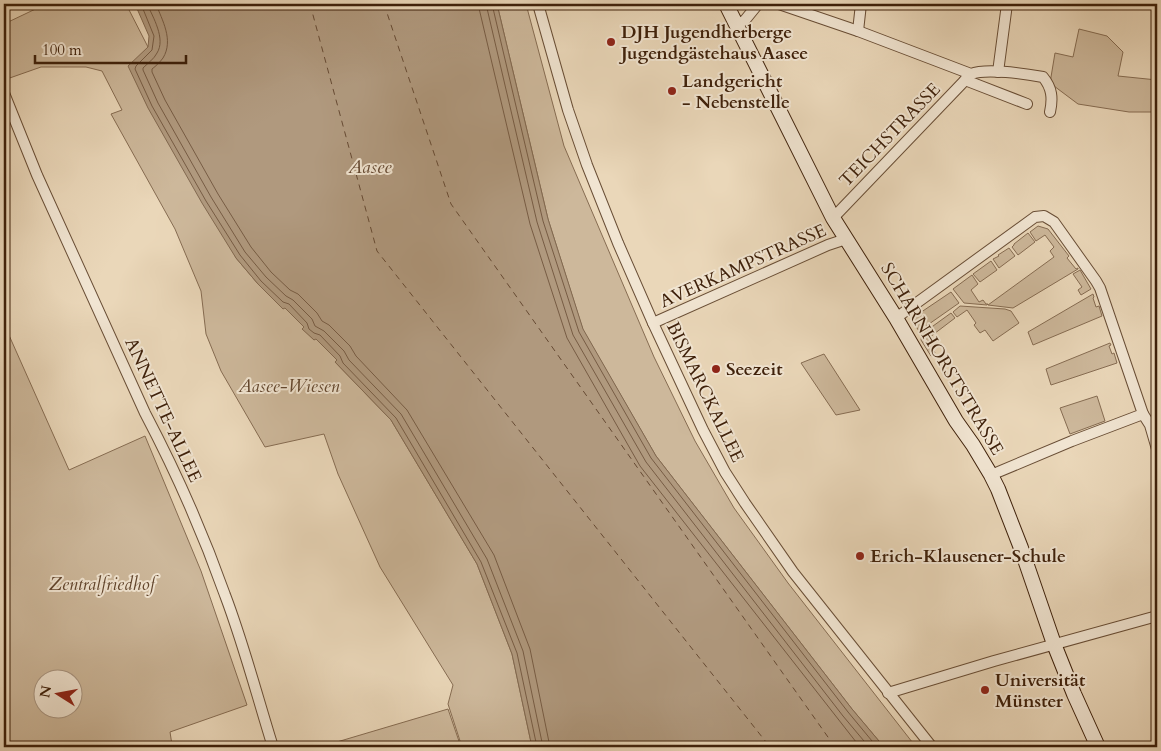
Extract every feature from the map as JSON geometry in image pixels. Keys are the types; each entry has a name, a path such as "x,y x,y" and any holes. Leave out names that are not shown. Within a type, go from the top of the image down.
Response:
{"street":[{"name":"BISMARCKALLEE","path":"538,4 568,110 618,243 653,323 703,430 725,472 793,572 932,747"},
{"name":"SCHARNHORSTSTRASSE","path":"726,4 833,218 896,318 956,421 973,444 991,475 1021,548 1054,644 1098,747"},
{"path":"736,25 744,20 758,4"},
{"path":"780,4 858,31 1027,104"},
{"path":"858,31 861,4"},
{"path":"998,72 1007,4"},
{"path":"968,77 977,72 998,72 1043,77 1050,89 1052,103 1050,112"},
{"name":"TEICHSTRASSE","path":"833,218 968,77"},
{"name":"ANNETTE-ALLEE","path":"4,93 37,175 145,414 195,518 225,595 274,747"},
{"path":"896,318 1035,217 1048,217 1054,222 1100,288 1143,414 1150,425 1157,448"},
{"name":"AVERKAMPSTRASSE","path":"653,323 846,239"},
{"path":"991,475 1143,414"},
{"path":"888,692 1157,616"}],"green space":[{"name":"Aasee-Wiesen","path":"46,4 126,4 148,47 236,258 258,284 304,327 303,329 314,340 316,338 337,360 336,363 391,420 477,564 512,654 532,747 462,747 448,704 453,685 380,567 338,474 324,434 265,447 221,371 206,334 201,291 175,229 111,114 122,110 102,71 86,67 41,67 4,80 4,24"},
{"path":"497,4 526,4 564,146 654,357 695,441 734,508 788,583 916,747 884,747 852,709 656,456 583,330 548,219"},
{"path":"1079,29 1107,36 1123,52 1118,76 1157,80 1157,112 1129,112 1078,104 1050,83 1055,53 1073,57"},
{"path":"1038,226 1048,229 1069,256 1067,258 1078,269 1013,308 988,305 1054,257 1050,251 1054,247 1045,235 1036,241 1030,232"},
{"path":"1028,233 1035,242 1018,255 1012,247"},
{"path":"1009,248 1015,256 999,268 993,259"},
{"path":"991,261 997,270 980,282 973,274"},
{"path":"1080,270 1091,289 1081,295 1078,290 1082,287 1073,274"},
{"path":"972,275 978,284 971,290 979,302 983,300 987,305 964,303 953,289"},
{"path":"951,292 959,303 919,331 911,319"},
{"path":"1093,294 1096,307 1099,306 1102,316 1033,345 1028,332"},
{"path":"960,306 1005,309 1011,311 1019,323 993,341 985,330 980,333 967,310 957,317 953,312"},
{"path":"951,313 955,318 930,337 929,342 935,353 931,356 921,340 922,334"},
{"name":"Zentralfriedhof","path":"4,324 69,470 145,436 201,571 247,705 170,732 172,745 168,747 4,747"},
{"path":"1110,343 1111,345 1109,346 1112,354 1114,353 1117,363 1051,385 1046,369"},
{"path":"824,354 860,410 836,415 801,363"},
{"path":"1097,396 1105,421 1070,434 1060,408"},
{"path":"448,709 461,747 320,747"}],"water":[{"name":"Aasee","path":"135,4 497,4 548,219 583,329 656,456 852,709 884,747 532,747 512,654 477,564 391,420 335,362 337,360 316,339 314,340 302,329 304,327 258,284 236,258 202,203 148,108 128,66 148,47 149,36"}],"ferry route":[{"path":"310,4 377,251 770,747"},
{"path":"384,4 451,204 835,747"}],"place":[{"name":"DJH Jugendherberge Jugendgästehaus Aasee","path":"611,42"},
{"name":"Landgericht - Nebenstelle","path":"672,91"},
{"name":"Seezeit","path":"716,369"},
{"name":"Erich-Klausener-Schule","path":"860,556"},
{"name":"Universität Münster","path":"985,690"}]}
